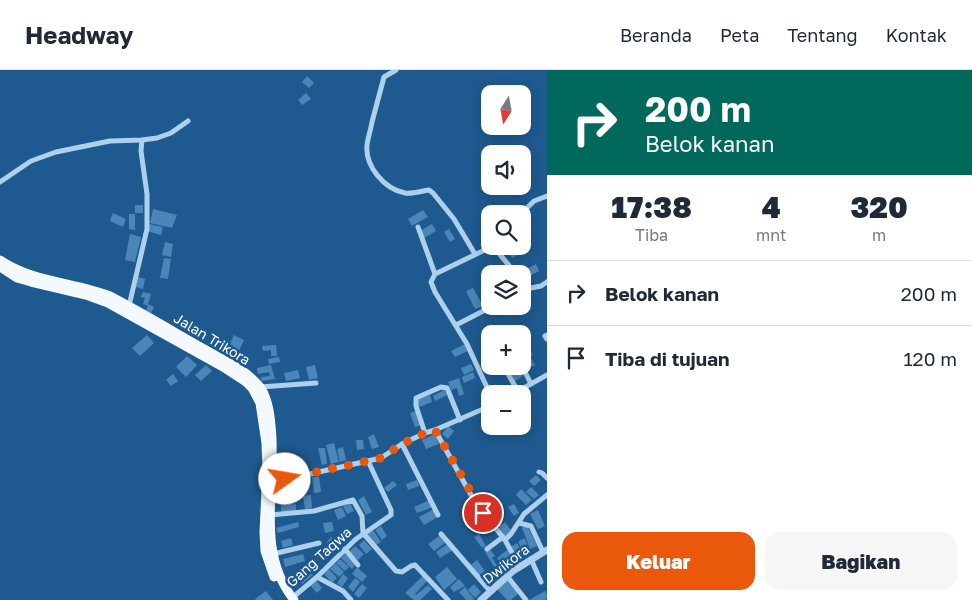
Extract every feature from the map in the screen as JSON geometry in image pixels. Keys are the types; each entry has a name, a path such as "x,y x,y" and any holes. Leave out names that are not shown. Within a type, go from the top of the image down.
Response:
{"main road":[{"name":"Jalan Trikora","path":"0,260 20,271 92,289 129,306 246,382 257,395 262,412 266,443 265,551 274,578 291,599"},
{"name":"Jalan Trikora","path":"0,267 17,278 108,302 241,370 260,388 267,402 270,416 273,480 270,515 273,554 279,576 291,599"}],"street":[{"path":"396,70 384,77 367,143 369,160 378,176 388,185 406,193 429,190 433,193 454,218 475,254"},
{"path":"0,182 31,161 56,152 110,141 157,138 188,121"},
{"path":"129,306 148,216 142,140"},
{"path":"530,205 534,201 547,196"},
{"path":"418,227 435,274"},
{"path":"481,251 435,274 432,277 432,286 472,353 486,385"},
{"path":"500,255 509,265"},
{"path":"531,287 541,286 547,282"},
{"path":"456,325 481,312"},
{"path":"547,335 545,336 547,339"},
{"path":"526,375 531,384 547,376"},
{"path":"260,388 316,382"},
{"path":"425,433 416,406 416,398 441,387 447,388 460,420"},
{"path":"273,480 292,478 381,458 402,444 425,433 481,410"},
{"path":"435,430 483,513 504,539 520,566"},
{"path":"402,444 438,515"},
{"name":"Gang Taqwa","path":"291,599 363,533 391,515 368,462"},
{"path":"539,472 547,478"},
{"path":"487,548 504,539 527,512 547,495"},
{"path":"270,515 314,511 353,500 362,516 363,533 396,571 400,573 416,565 448,600"},
{"path":"519,523 531,526 545,551"},
{"path":"442,534 490,591"},
{"path":"273,554 319,543"},
{"path":"345,549 358,565"},
{"name":"Dwikora","path":"481,600 520,566 545,551"},
{"path":"531,559 541,582"},
{"path":"507,576 526,600"},
{"path":"317,577 343,592 351,600"}],"building":[{"path":"307,76 314,83 309,88 302,82"},
{"path":"306,93 311,99 302,105 298,100"},
{"path":"135,205 143,205 143,213 135,213"},
{"path":"153,209 177,215 172,228 150,223"},
{"path":"423,210 428,217 412,226 408,219"},
{"path":"113,213 126,219 123,227 110,221"},
{"path":"129,214 135,214 135,230 129,229"},
{"path":"149,224 163,227 161,235 147,231"},
{"path":"432,224 436,231 424,238 420,231"},
{"path":"449,229 455,239 450,242 444,232"},
{"path":"130,234 141,237 135,262 125,260"},
{"path":"165,242 173,244 171,257 162,255"},
{"path":"164,258 171,259 168,279 160,278"},
{"path":"536,264 539,271 531,275 531,266"},
{"path":"138,277 145,279 143,289 136,287"},
{"path":"473,288 481,302 481,307 475,309 466,291"},
{"path":"143,292 151,294 148,304 154,307 151,313 146,310 148,306 143,304 145,298 141,297"},
{"path":"147,335 154,343 140,356 132,348"},
{"path":"234,335 244,340 237,355 227,350"},
{"path":"465,344 468,351 455,357 451,351"},
{"path":"276,345 277,356 271,356 271,350 263,351 262,346"},
{"path":"187,356 197,365 186,377 176,367"},
{"path":"279,357 280,362 269,364 268,359"},
{"path":"531,358 535,365 531,367"},
{"path":"471,364 474,370 464,375 461,368"},
{"path":"206,365 212,371 201,381 195,375"},
{"path":"271,365 275,379 261,381 261,377 270,376 269,372 258,374 257,368"},
{"path":"315,365 318,378 309,380 306,367"},
{"path":"298,370 300,378 286,381 284,373"},
{"path":"473,372 475,378 464,383 462,377"},
{"path":"173,374 178,381 171,386 166,380"},
{"path":"512,375 522,375 523,376 515,381"},
{"path":"459,378 464,394 459,396 457,388 451,390 448,382"},
{"path":"444,390 447,395 435,401 433,396"},
{"path":"430,395 432,402 419,407 417,400"},
{"path":"416,411 421,425 415,427 410,413"},
{"path":"448,426 454,431 448,439 442,434"},
{"path":"374,434 379,447 372,449 368,437"},
{"path":"435,434 439,444 426,449 422,440"},
{"path":"356,440 363,440 364,449 357,450"},
{"path":"334,443 339,462 331,464 326,445"},
{"path":"343,447 346,460 340,462 337,449"},
{"path":"318,448 325,448 327,464 322,465"},
{"path":"291,456 292,464 284,465 283,457"},
{"path":"287,467 289,474 281,476 279,468"},
{"path":"536,475 541,480 534,486 529,481"},
{"path":"312,477 319,477 321,492 314,493"},
{"path":"417,480 419,486 408,490 406,484"},
{"path":"393,481 397,485 388,492 384,488"},
{"path":"300,484 301,494 294,495 294,490 286,492 285,485"},
{"path":"531,487 539,495 534,499 526,492"},
{"path":"521,489 532,500 526,505 516,495"},
{"path":"311,495 312,508 305,509 303,496"},
{"path":"295,496 296,502 285,504 284,498"},
{"path":"364,496 372,512 366,515 358,500"},
{"path":"430,500 433,507 417,513 414,507"},
{"path":"350,503 354,511 347,514 343,506"},
{"path":"296,504 296,512 281,513 281,505"},
{"path":"514,504 519,513 514,516 508,507"},
{"path":"342,507 346,516 338,520 334,510"},
{"path":"434,509 438,517 424,525 419,517"},
{"path":"493,510 501,521 496,525 487,514"},
{"path":"538,510 545,526 538,529 530,514"},
{"path":"298,522 299,527 278,533 276,528"},
{"path":"332,522 334,531 325,533 323,523"},
{"path":"505,522 512,532 504,537 497,527"},
{"path":"527,525 537,546 530,549 522,528"},
{"path":"381,526 387,536 382,540 375,530"},
{"path":"373,530 381,542 375,546 366,534"},
{"path":"479,534 486,546 482,548 474,537"},
{"path":"439,536 445,543 434,551 428,544"},
{"path":"331,537 340,545 336,550 327,542"},
{"path":"291,538 293,545 283,548 281,541"},
{"path":"524,538 530,550 524,553 518,542"},
{"path":"364,540 372,549 366,554 359,545"},
{"path":"449,543 453,550 440,558 436,552"},
{"path":"517,543 523,554 516,558 510,547"},
{"path":"355,546 364,554 358,560 349,552"},
{"path":"489,548 495,556 492,558 499,568 496,570 485,552"},
{"path":"321,549 329,557 325,561 317,553"},
{"path":"507,550 513,561 502,567 497,558"},
{"path":"346,553 356,564 352,569 341,558"},
{"path":"303,554 305,561 285,567 283,559"},
{"path":"340,559 349,567 345,571 336,563"},
{"path":"477,560 485,571 479,575 471,565"},
{"path":"335,563 344,572 339,577 330,569"},
{"path":"357,567 367,576 362,582 352,574"},
{"path":"447,567 457,579 444,590 435,577"},
{"path":"307,568 313,575 302,584 296,577"},
{"path":"329,569 337,578 332,583 324,574"},
{"path":"343,574 348,578 342,587 337,583"},
{"path":"424,575 428,580 415,594 428,585 432,589 420,600 414,600 405,593"},
{"path":"355,578 360,582 353,592 348,587"},
{"path":"315,579 322,588 317,593 309,584"},
{"path":"459,579 465,586 454,592 450,587"},
{"path":"507,580 519,593 511,600 507,600 497,589"},
{"path":"362,584 367,588 359,598 354,594"},
{"path":"474,584 481,592 475,598 468,590"},
{"path":"465,587 473,600 466,600 459,592"},
{"path":"266,591 273,600 255,599"},
{"path":"545,591 547,594 546,600 529,600"}],"route":[{"path":"285,479 381,458 402,444 435,430 483,513"}]}
